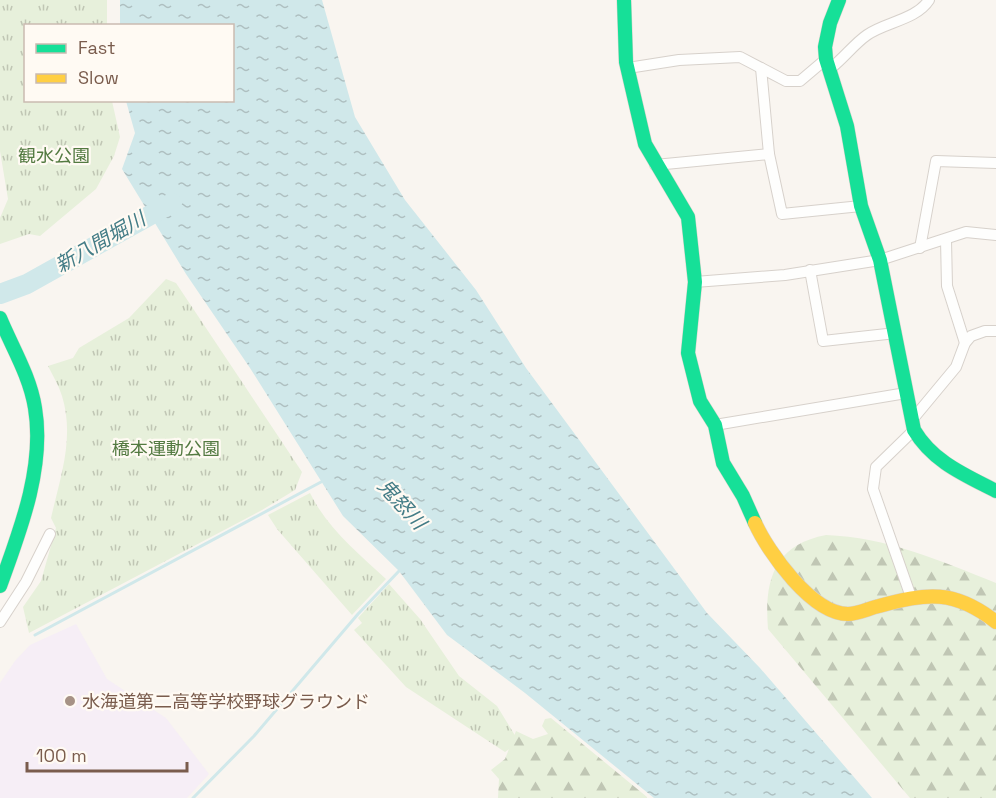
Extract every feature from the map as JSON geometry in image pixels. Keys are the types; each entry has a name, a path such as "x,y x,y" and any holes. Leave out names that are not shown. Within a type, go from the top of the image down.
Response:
{"street":[{"path":"624,0 628,68 645,144 655,165 677,195 688,217 695,282 688,353 700,401 715,425 723,463 743,496 758,530 773,555 796,583 830,610 848,614 911,597 946,595 987,615 996,622"},
{"path":"839,0 830,23 825,47 847,126 861,206 880,260 913,425 919,441 932,456 996,492"},
{"path":"628,68 679,60 740,57 786,81 800,81 829,63 847,56 865,36 916,12 929,0"},
{"path":"761,68 769,154 782,214 861,206"},
{"path":"655,165 769,154"},
{"path":"920,248 936,161 996,163"},
{"path":"695,282 785,275 880,260 966,232 996,236"},
{"path":"946,240 947,286 965,343"},
{"path":"810,270 823,341 896,333"},
{"path":"0,318 30,390 36,431 22,517 0,586"},
{"path":"911,597 873,489 876,467 913,425 957,367 965,343 971,336 985,331 996,331"},
{"path":"715,425 906,393"},
{"path":"0,622 26,582 50,534"}],"shaded area":[{"name":"水海道第二高等学校野球グラウンド","path":"76,624 107,679 166,718 209,774 187,798 0,798 0,683 15,661 30,645"}],"green space":[{"name":"観水公園","path":"0,0 107,0 107,24 24,24 24,102 112,102 120,137 114,156 96,189 40,236 29,234 0,244 0,218 8,199 0,151"},
{"name":"橋本運動公園","path":"166,279 176,283 302,472 295,490 262,510 29,633 23,607 41,581 56,528 51,518 67,443 66,412 58,385 48,366 73,358 79,348 129,318"},
{"path":"310,493 334,529 386,579 352,615 277,529 268,515"},
{"path":"826,535 892,545 996,583 996,798 910,798 768,629 768,595 776,567 794,547"},
{"path":"389,584 420,619 459,676 497,706 519,742 505,752 406,687 354,630 362,623 358,618"},
{"path":"551,718 647,798 498,798 499,779 491,770 505,759 516,731 533,739 548,734 542,726 545,719"}],"water":[{"name":"鬼怒川","path":"120,0 322,0 355,117 405,200 476,290 526,368 707,613 760,668 872,798 654,798 525,693 447,635 399,571 343,516 250,368 186,274 122,169 135,133 126,102 234,102 234,24 120,24"}],"waterway":[{"name":"新八間堀川","path":"0,294 27,284 172,203"},
{"path":"35,635 321,482"},
{"path":"193,798 254,736 358,614 399,571"}],"traffic: fast":[{"path":"624,0 626,62 645,144 688,217 695,282 688,353 700,401 715,425 723,463 743,496 755,523"},
{"path":"839,0 830,23 825,47 826,59 847,126 861,206 880,260 914,430 930,451 940,459 996,491"},
{"path":"0,318 33,396 37,430 37,453 29,498 0,586"}],"traffic: slow":[{"path":"755,523 770,549 793,579 820,604 834,611 852,614 912,598 940,597 967,604 996,622"}],"place":[{"name":"水海道第二高等学校野球グラウンド","path":"70,701"}]}
